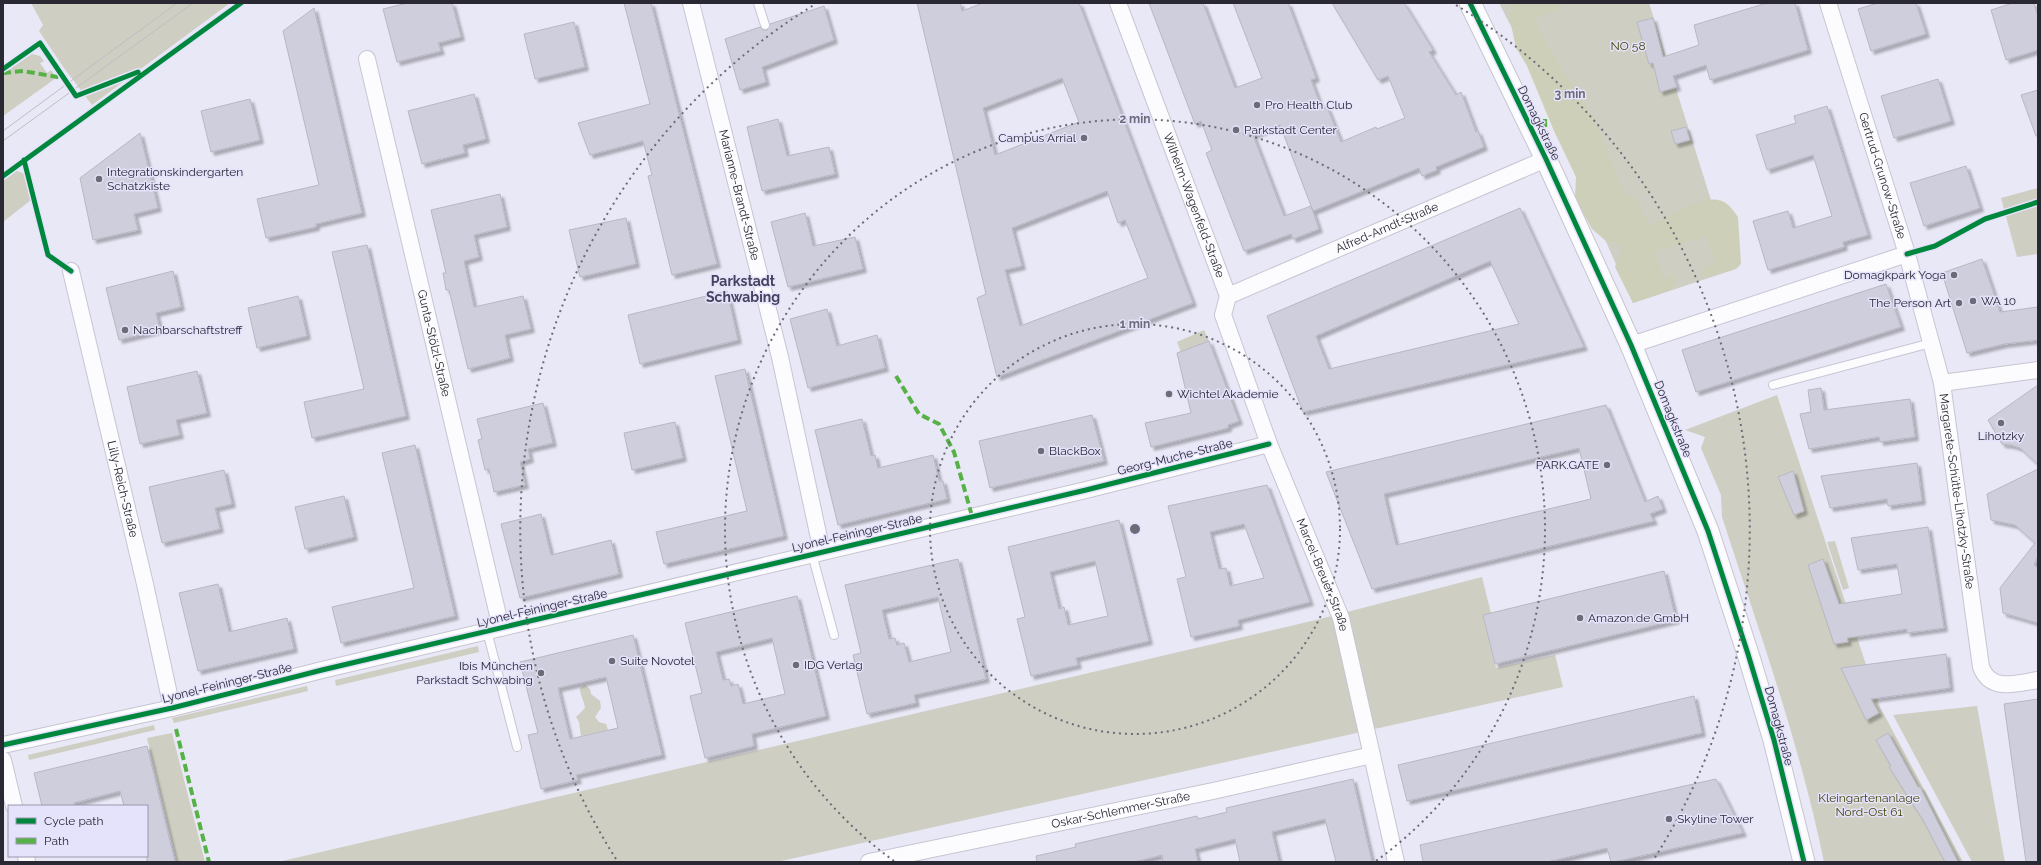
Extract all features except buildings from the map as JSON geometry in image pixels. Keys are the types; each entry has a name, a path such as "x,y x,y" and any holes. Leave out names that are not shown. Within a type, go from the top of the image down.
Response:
{"street":[{"name":"Marianne-Brandt-Straße","path":"691,3 745,212 785,378 817,553"},
{"name":"Wilhelm-Wagenfeld-Straße","path":"1118,3 1228,296"},
{"name":"Domagkstraße","path":"1470,3 1546,159 1631,345 1717,556 1774,740 1804,862"},
{"name":"Gertrud-Grunow-Straße","path":"1631,345 1907,254 1828,3"},
{"name":"Gunta-Stölzl-Straße","path":"367,59 494,630"},
{"name":"Alfred-Arndt-Straße","path":"1228,296 1546,159"},
{"name":"Margarete-Schütte-Lihotzky-Straße","path":"1907,254 1942,383 1982,667 1985,676 1993,682 2005,685 2038,680"},
{"name":"Lilly-Reich-Straße","path":"71,271 136,546 172,708"},
{"name":"Marcel-Breuer-Straße","path":"1228,296 1223,315 1269,444 1341,618 1396,862"},
{"path":"1942,383 2038,370"},
{"name":"Georg-Muche-Straße","path":"1086,490 1269,444"},
{"name":"Lyonel-Feininger-Straße","path":"3,746 172,708 1086,490"},
{"name":"Oskar-Schlemmer-Straße","path":"877,861 1213,791 1372,755"},
{"path":"3,760 14,805"}],"lane":[{"path":"758,3 766,25"},
{"path":"1773,386 1932,343"},
{"path":"817,553 834,635"},
{"path":"494,630 517,747"}],"green space":[{"path":"31,3 230,3 92,105 64,68 39,31 43,25"},
{"name":"NO 58","path":"1499,3 1649,3 1733,270 1633,303 1512,28"},
{"path":"1516,3 1564,3 1557,10 1535,19 1538,30 1595,121 1624,192 1635,198 1650,226 1685,207 1705,200 1714,199 1725,202 1738,217 1741,264 1736,269 1706,277 1702,273 1705,267 1715,264 1707,236 1655,251 1663,279 1677,275 1675,284 1671,290 1633,303 1615,267 1622,248 1615,242 1606,241 1592,229 1575,198 1576,177 1554,131 1527,66 1516,48 1510,20 1511,8"},
{"path":"32,54 40,56 44,61 40,63 47,73 51,70 56,78 3,116 3,74"},
{"path":"17,171 25,174 31,200 3,222 3,181"},
{"path":"2038,188 2038,254 2017,257 2001,198"},
{"path":"1204,330 1209,341 1181,352 1177,342"},
{"name":"Kleingartenanlage Nord-Ost 61","path":"1777,395 1880,707 1963,862 1824,862 1791,731 1722,517 1721,495 1701,448 1705,437 1685,430"},
{"path":"1835,541 1849,588 1843,590 1827,542"},
{"path":"1482,577 1491,613 1483,615 1496,668 1555,655 1563,687 777,862 278,862 1320,619"},
{"path":"478,646 479,652 336,686 335,680"},
{"path":"585,685 590,689 591,694 600,701 601,708 595,717 599,722 606,724 608,730 581,736 579,722 576,717 585,708 580,688"},
{"path":"307,686 308,691 174,723 172,718"},
{"path":"1977,706 2005,862 1972,862 1893,715"},
{"path":"154,725 155,730 29,760 28,755"},
{"path":"172,733 205,862 177,862 147,738"}],"tram line":[{"path":"3,131 177,3"},
{"path":"3,141 193,3"}],"marked path":[{"path":"3,73 23,71 63,78"},
{"path":"1545,119 1546,153"},
{"path":"896,376 919,414 939,424 954,452 972,516"},
{"path":"176,729 209,862"}],"cycle path":[{"path":"3,176 241,3"},
{"path":"1470,3 1546,159 1631,345 1708,531 1774,740 1804,862"},
{"path":"3,69 40,43 76,96 138,72"},
{"path":"24,160 48,255 71,271"},
{"path":"1907,254 1935,246 1985,219 2038,202"},
{"path":"3,745 172,708 322,670 1086,490 1269,444"}],"place":[{"name":"Pro Health Club","path":"1257,105"},
{"name":"Parkstadt Center","path":"1236,130"},
{"name":"Campus Arrial","path":"1084,138"},
{"name":"Integrationskindergarten Schatzkiste","path":"99,179"},
{"name":"Domagkpark Yoga","path":"1954,275"},
{"name":"WA 10","path":"1973,301"},
{"name":"The Person Art","path":"1959,303"},
{"name":"Nachbarschaftstreff","path":"125,330"},
{"name":"Wichtel Akademie","path":"1169,394"},
{"name":"Lihotzky","path":"2001,423"},
{"name":"BlackBox","path":"1041,451"},
{"name":"PARK.GATE","path":"1607,465"},
{"name":"Amazon.de GmbH","path":"1580,618"},
{"name":"Suite Novotel","path":"612,661"},
{"name":"IDG Verlag","path":"796,665"},
{"name":"Ibis München Parkstadt Schwabing","path":"541,673"},
{"name":"Skyline Tower","path":"1669,819"}],"district":[{"name":"Parkstadt Schwabing","path":"743,290"}]}
